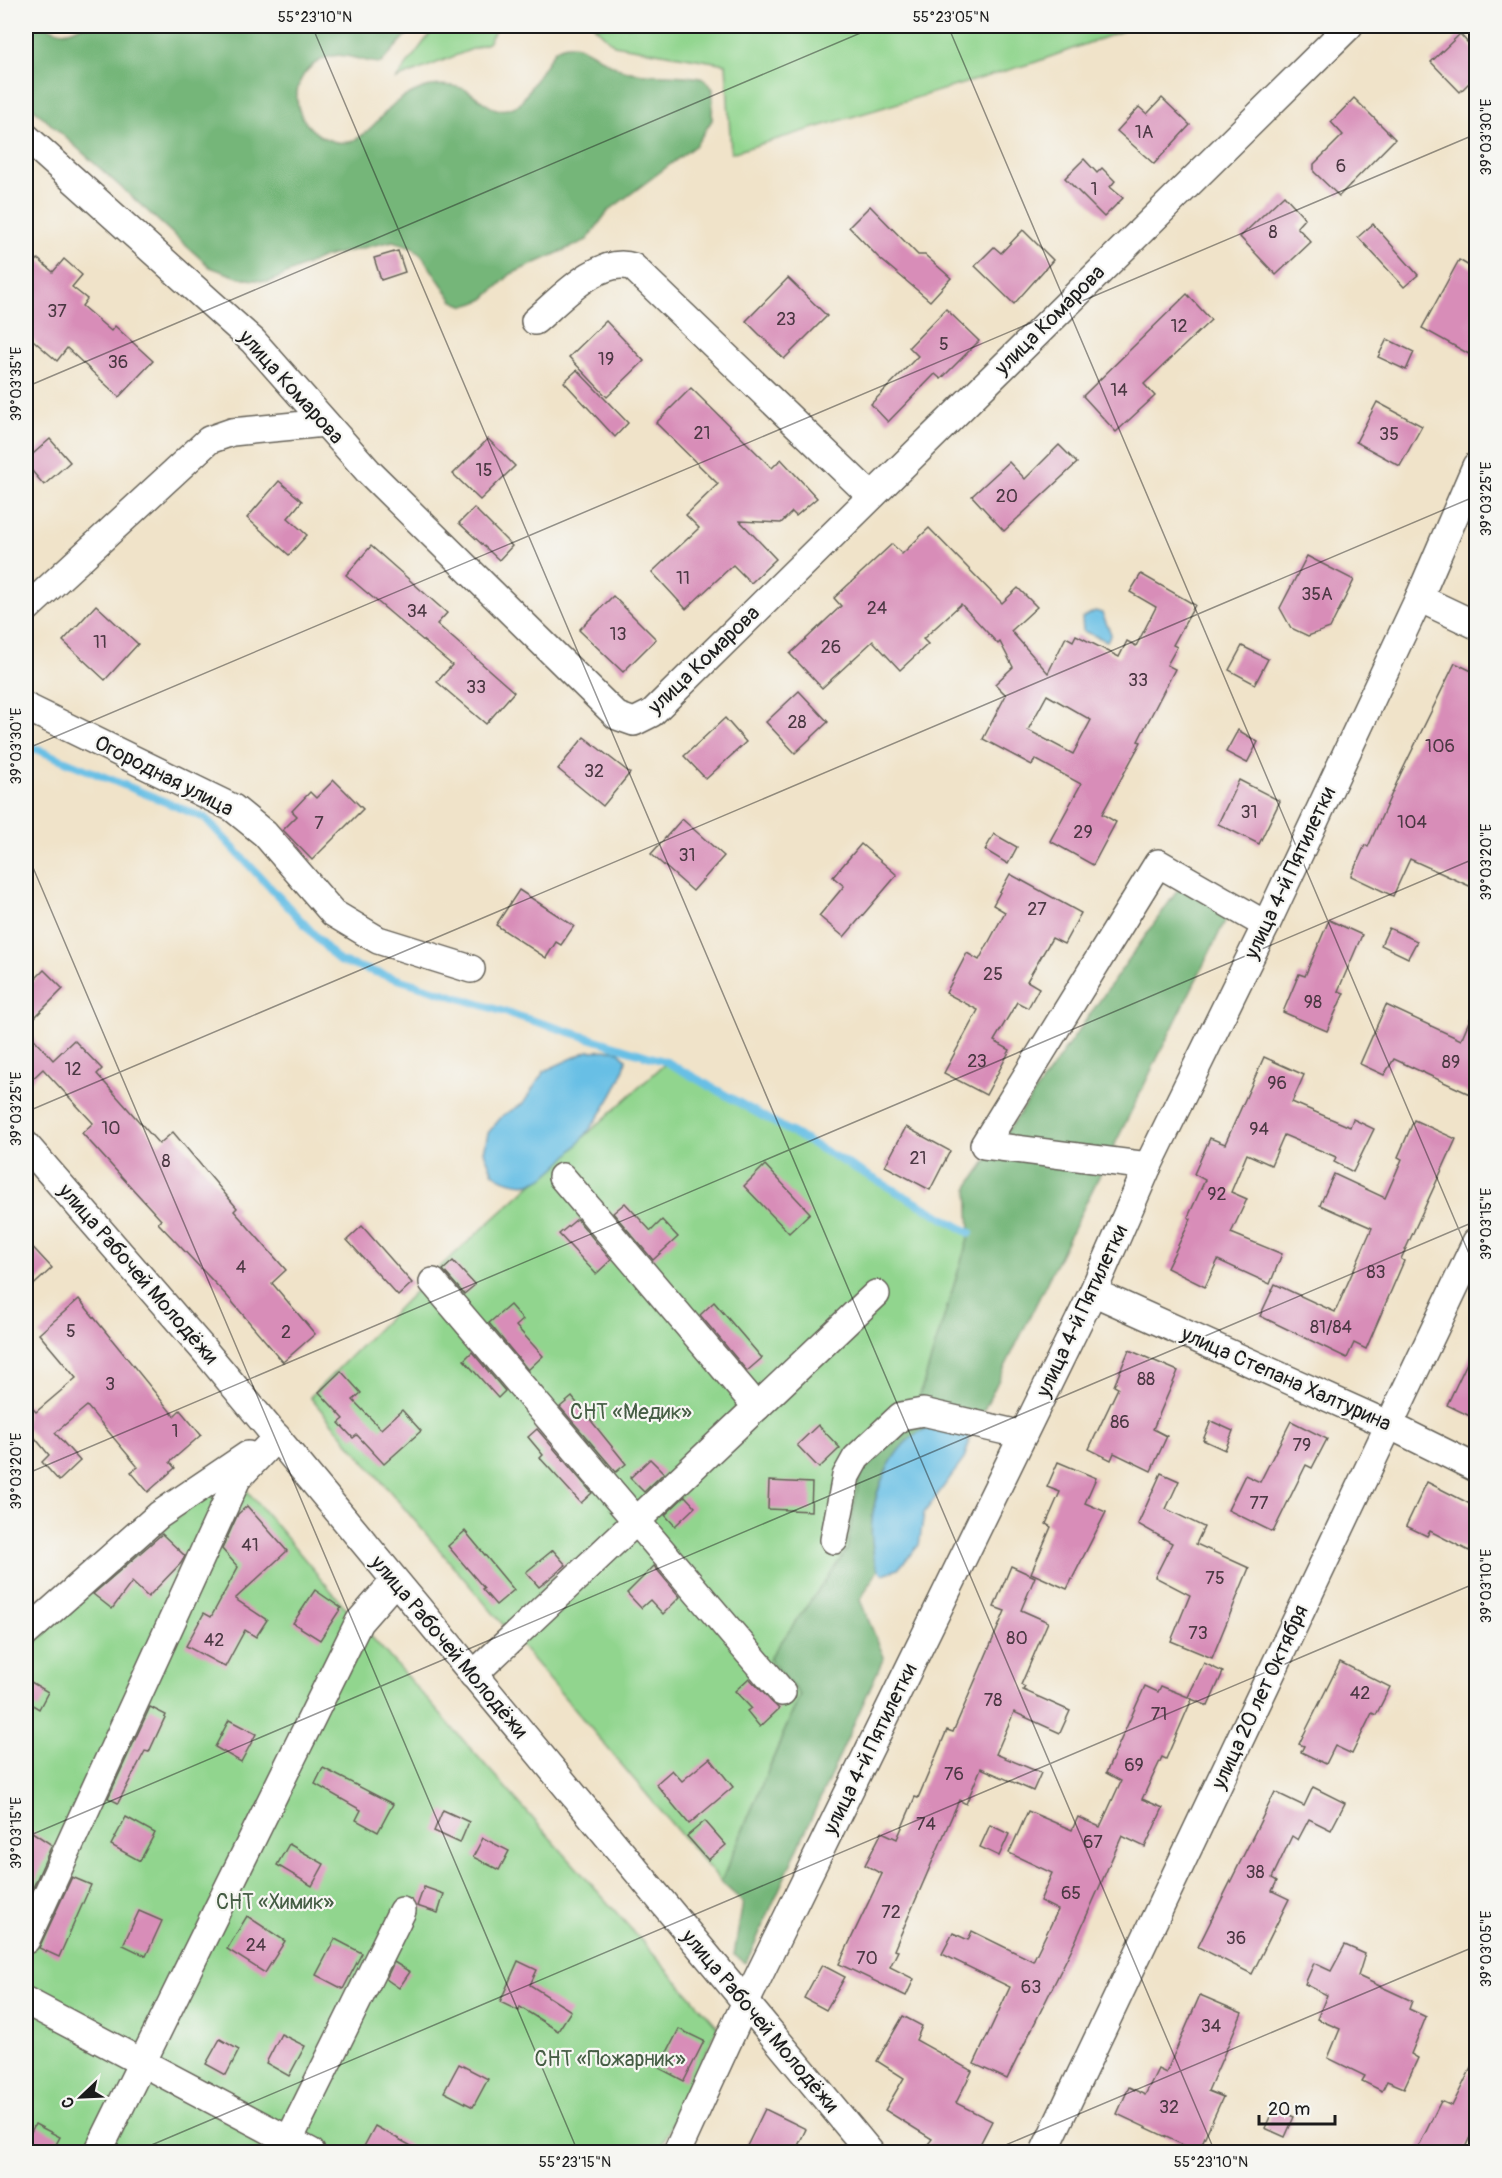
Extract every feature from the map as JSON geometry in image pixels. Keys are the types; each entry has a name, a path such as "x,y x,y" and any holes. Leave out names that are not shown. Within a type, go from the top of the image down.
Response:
{"street":[{"name":"улица Комарова","path":"26,137 253,341 368,471 617,716 634,722 652,713 1349,26"},
{"path":"534,321 594,272 610,265 623,264 633,267 871,496"},
{"path":"26,609 209,440 232,432 325,423"},
{"name":"улица 4-й Пятилетки","path":"677,2152 745,2004 1093,1292 1148,1166 1266,925 1419,598 1476,466"},
{"path":"1419,598 1476,625"},
{"name":"Огородная улица","path":"26,707 233,808 265,834 333,913 378,940 471,969"},
{"path":"1148,1166 984,1145 1158,863 1266,925"},
{"name":"улица Рабочей Молодёжи","path":"26,1145 277,1437 394,1582 870,2152"},
{"path":"562,1177 757,1407"},
{"name":"улица 20 лет Октября","path":"1044,2152 1476,1242"},
{"path":"434,1282 782,1692"},
{"name":"улица Степана Халтурина","path":"1093,1292 1389,1425 1476,1468"},
{"path":"473,1675 876,1294"},
{"path":"834,1540 846,1476 856,1458 901,1416 923,1412 1023,1435"},
{"path":"26,1633 159,1515 277,1437"},
{"path":"26,1940 237,1479 277,1437"},
{"path":"98,2152 359,1622 394,1582"},
{"path":"26,2001 141,2062 294,2148 402,1911"}],"green space":[{"path":"43,25 62,32 81,26 415,26 381,63 341,55 328,57 313,65 304,75 298,87 297,100 300,112 307,124 318,134 342,143 360,137 395,103 423,88 439,85 458,87 491,107 504,110 511,108 520,104 555,50 573,45 626,71 704,79 713,89 712,120 696,145 608,211 587,240 511,274 484,299 475,303 465,306 453,301 422,256 412,247 393,241 324,257 269,282 240,278 210,267 26,102 26,26"},
{"path":"436,26 498,26 488,43 396,79"},
{"path":"594,26 1136,26 1036,62 731,153 726,64 614,45"},
{"path":"1182,884 1230,911 970,1438 966,1431 928,1427 897,1453 886,1470 873,1510 871,1530 878,1570 860,1600 884,1657 746,1963 734,1955 743,1902 721,1882 800,1695 769,1659 847,1550 861,1467 913,1418 970,1233 968,1187"},
{"name":"СНТ «Медик»","path":"667,1062 970,1233 913,1418 861,1467 847,1550 770,1659 800,1694 721,1882 310,1397 430,1276"},
{"name":"СНТ «Химик»","path":"232,1473 345,1607 718,2027 659,2152 26,2152 26,1641"}],"water":[{"path":"1095,611 1102,613 1111,634 1107,641 1083,631 1082,618"},
{"path":"613,1050 626,1059 623,1073 591,1127 562,1161 549,1174 532,1183 514,1183 493,1173 484,1152 488,1133 503,1115 523,1104 544,1071 588,1051"},
{"path":"935,1426 966,1431 969,1443 964,1459 924,1513 919,1545 898,1569 883,1574 875,1563 871,1533 877,1495 893,1458 905,1443 919,1432"}],"building":[{"path":"1460,34 1476,52 1476,76 1460,92 1431,62"},
{"path":"1162,98 1190,125 1154,164 1117,131 1139,107 1147,114"},
{"path":"1354,98 1395,139 1339,196 1314,172 1314,164 1343,135 1331,122"},
{"path":"1084,159 1097,173 1102,168 1115,181 1110,187 1123,198 1104,217 1065,178"},
{"path":"1284,195 1305,218 1297,227 1311,242 1276,275 1240,237"},
{"path":"870,206 918,255 925,255 951,278 930,301 878,257 849,227"},
{"path":"1373,224 1418,275 1404,287 1358,237"},
{"path":"1023,230 1053,260 1014,304 975,266 994,247 1001,253"},
{"path":"398,251 405,272 381,280 374,258"},
{"path":"38,259 53,272 64,259 82,275 72,287 87,299 82,306 111,331 115,326 153,361 119,397 67,348 57,361 26,334 26,273"},
{"path":"1459,260 1476,270 1476,358 1422,328"},
{"path":"788,278 827,316 784,359 746,321"},
{"path":"1187,294 1211,320 1144,384 1155,396 1116,432 1083,396"},
{"path":"946,309 979,341 941,379 935,374 888,422 871,404 918,356 909,347"},
{"path":"606,321 644,361 607,397 569,357"},
{"path":"1387,339 1414,352 1406,370 1378,357"},
{"path":"577,370 628,423 615,437 564,382"},
{"path":"691,388 772,468 781,459 817,498 796,516 792,512 781,523 740,521 776,559 751,583 733,565 686,609 652,572 699,528 686,515 718,484 656,423"},
{"path":"1377,402 1422,426 1400,466 1356,442"},
{"path":"50,439 70,462 44,485 26,464 26,460"},
{"path":"488,439 515,466 480,500 453,474"},
{"path":"1059,445 1077,463 1004,531 972,496 1009,462 1025,479"},
{"path":"279,481 302,501 288,518 307,535 289,555 247,518"},
{"path":"474,508 512,546 499,560 459,523"},
{"path":"929,528 1002,603 1018,588 1037,607 1011,631 1048,673 1066,637 1073,641 1076,635 1119,657 1127,641 1136,646 1156,607 1130,592 1141,574 1195,605 1173,645 1177,647 1167,665 1175,669 1138,741 1141,742 1102,814 1116,822 1093,865 1050,841 1081,784 1035,759 1032,765 983,739 1006,695 995,684 1013,667 1000,642 998,644 961,604 923,639 928,644 900,670 873,641 822,688 790,654 841,606 834,598 892,544 902,554","holes":["1047,695 1091,720 1073,754 1028,730"]},
{"path":"371,546 447,613 437,624 514,692 486,724 437,682 452,665 346,575"},
{"path":"1307,556 1354,580 1330,628 1308,636 1291,628 1280,608"},
{"path":"613,596 656,639 623,672 579,630"},
{"path":"96,605 138,644 105,680 63,641"},
{"path":"1242,646 1268,659 1255,684 1229,670"},
{"path":"1455,663 1476,673 1476,889 1410,859 1393,896 1351,876 1365,845 1368,847"},
{"path":"799,691 828,722 795,753 766,722"},
{"path":"725,718 746,742 706,779 684,756"},
{"path":"1238,730 1258,742 1247,763 1226,752"},
{"path":"584,737 630,773 603,806 558,769"},
{"path":"334,780 363,809 312,860 283,830 297,816 292,811 310,792 316,798"},
{"path":"1239,780 1280,801 1259,844 1218,824"},
{"path":"682,819 724,856 693,891 651,854"},
{"path":"994,834 1017,847 1008,864 985,850"},
{"path":"861,844 897,875 844,937 819,916 844,886 833,877"},
{"path":"1010,874 1081,913 1064,944 1052,938 1027,981 1039,988 1028,1008 1017,1002 994,1041 1010,1050 986,1095 944,1073 978,1010 946,993 967,953 979,960 1005,912 993,905"},
{"path":"519,890 574,926 561,945 556,942 546,958 496,925"},
{"path":"1329,920 1362,935 1338,991 1344,993 1327,1031 1283,1012 1299,974 1305,976"},
{"path":"1389,928 1417,941 1408,958 1381,945"},
{"path":"44,970 63,989 26,1026 26,988"},
{"path":"1386,1005 1461,1040 1476,1005 1476,1097 1394,1059 1384,1075 1360,1064"},
{"path":"26,1030 53,1060 74,1040 102,1069 97,1074 159,1144 173,1132 237,1208 234,1211 286,1270 272,1283 315,1334 283,1362 228,1297 158,1223 161,1220 82,1133 93,1123 43,1069 26,1085"},
{"path":"1264,1057 1304,1075 1292,1102 1350,1127 1353,1119 1374,1129 1353,1172 1334,1162 1336,1157 1284,1135 1271,1165 1247,1154 1231,1192 1247,1199 1231,1233 1282,1254 1270,1284 1218,1260 1205,1287 1167,1268 1191,1219 1188,1217 1205,1180 1194,1174 1210,1138 1225,1144"},
{"path":"1414,1120 1456,1139 1401,1259 1404,1261 1366,1349 1354,1343 1347,1358 1260,1316 1275,1284 1335,1312 1372,1228 1320,1205 1334,1174 1385,1198 1402,1159 1398,1157"},
{"path":"906,1127 950,1151 930,1190 885,1166"},
{"path":"765,1165 810,1213 789,1233 744,1186"},
{"path":"625,1203 651,1231 662,1220 678,1237 653,1260 613,1213"},
{"path":"577,1219 611,1260 596,1274 559,1234"},
{"path":"362,1226 412,1283 398,1296 347,1240"},
{"path":"26,1240 52,1268 26,1292"},
{"path":"453,1261 475,1285 464,1294 443,1270"},
{"path":"79,1299 174,1416 180,1410 201,1435 170,1462 175,1468 148,1492 131,1472 138,1467 87,1406 55,1433 80,1461 59,1481 42,1462 49,1455 26,1427 26,1406 28,1404 36,1412 76,1378 39,1334"},
{"path":"714,1302 762,1358 747,1371 700,1315"},
{"path":"510,1305 523,1320 516,1326 543,1356 528,1370 489,1323"},
{"path":"1476,1344 1476,1419 1447,1405"},
{"path":"1129,1350 1178,1371 1153,1429 1167,1436 1151,1471 1114,1453 1111,1460 1089,1449 1118,1388 1114,1386"},
{"path":"472,1352 505,1391 498,1398 464,1360"},
{"path":"341,1371 361,1393 353,1400 381,1429 402,1410 421,1431 384,1464 357,1435 353,1438 339,1423 344,1419 319,1392"},
{"path":"572,1397 626,1464 616,1472 560,1407"},
{"path":"1211,1421 1233,1431 1225,1450 1203,1440"},
{"path":"1291,1421 1327,1439 1312,1468 1306,1465 1273,1532 1228,1510 1245,1475 1260,1482"},
{"path":"818,1425 840,1448 819,1468 797,1445"},
{"path":"537,1429 592,1493 581,1503 540,1458 543,1455 528,1437"},
{"path":"650,1459 664,1473 644,1492 630,1478"},
{"path":"1058,1462 1096,1478 1085,1503 1106,1512 1067,1589 1031,1573 1051,1527 1046,1524 1060,1492 1047,1487"},
{"path":"1161,1473 1179,1481 1166,1509 1204,1527 1196,1544 1249,1568 1212,1658 1171,1641 1190,1595 1155,1577 1172,1543 1138,1524"},
{"path":"769,1481 812,1483 811,1511 768,1509"},
{"path":"1427,1482 1476,1507 1476,1537 1469,1551 1430,1531 1427,1536 1406,1526"},
{"path":"685,1496 695,1507 675,1526 665,1515"},
{"path":"247,1506 287,1551 235,1599 267,1620 256,1637 245,1630 225,1667 186,1646 204,1613 211,1617 238,1567 222,1549 238,1514"},
{"path":"465,1531 514,1590 496,1605 448,1546"},
{"path":"162,1534 185,1556 148,1597 132,1582 112,1609 93,1594"},
{"path":"553,1550 566,1565 539,1587 526,1572"},
{"path":"654,1566 680,1597 663,1614 650,1600 641,1608 627,1593"},
{"path":"1011,1566 1035,1577 1021,1610 1048,1622 1021,1685 1025,1687 1023,1690 1070,1711 1060,1733 1014,1712 996,1754 1041,1773 1033,1791 981,1768 966,1804 959,1800 894,1950 898,1951 890,1967 914,1979 906,1996 839,1964 882,1874 865,1865 882,1832 897,1839 915,1797 918,1798 947,1730 953,1732 1005,1611 994,1607"},
{"path":"315,1590 341,1608 320,1640 293,1623"},
{"path":"1340,1662 1390,1687 1376,1715 1372,1713 1352,1754 1335,1746 1326,1764 1301,1752 1304,1746 1299,1744"},
{"path":"1204,1663 1223,1672 1208,1706 1192,1699 1166,1759 1162,1757 1142,1799 1163,1808 1145,1847 1122,1836 1075,1942 1007,2079 974,2064 1010,1987 942,1954 953,1933 968,1940 972,1931 1033,1961 1058,1910 1040,1901 1052,1873 1009,1853 1028,1811 1072,1830 1078,1817 1100,1827 1121,1781 1106,1773 1145,1686 1158,1692 1161,1686 1188,1697"},
{"path":"749,1678 779,1709 760,1727 747,1711 751,1708 735,1691"},
{"path":"26,1679 48,1692 39,1709 26,1701"},
{"path":"150,1707 166,1715 149,1752 145,1751 118,1803 108,1798"},
{"path":"229,1720 256,1734 241,1762 215,1747"},
{"path":"710,1758 733,1787 689,1824 656,1784 672,1770 682,1781"},
{"path":"323,1768 393,1804 378,1832 356,1820 361,1810 315,1784"},
{"path":"1313,1787 1345,1803 1331,1830 1309,1819 1298,1840 1292,1836 1272,1878 1277,1881 1272,1891 1289,1899 1252,1974 1198,1947 1275,1792 1304,1806"},
{"path":"443,1810 469,1822 460,1843 434,1831"},
{"path":"126,1817 155,1833 140,1861 111,1845"},
{"path":"705,1821 726,1845 708,1860 687,1836"},
{"path":"990,1825 1009,1834 999,1856 980,1847"},
{"path":"26,1828 52,1845 26,1903"},
{"path":"483,1838 509,1851 499,1870 473,1857"},
{"path":"289,1844 324,1864 312,1886 277,1865"},
{"path":"72,1877 91,1885 59,1957 39,1948"},
{"path":"424,1887 444,1894 438,1913 417,1906"},
{"path":"139,1911 162,1921 146,1956 123,1945"},
{"path":"247,1916 285,1941 265,1973 227,1949"},
{"path":"335,1939 362,1953 343,1989 316,1975"},
{"path":"1345,1945 1365,1954 1358,1976 1412,2001 1409,2009 1426,2017 1411,2054 1418,2058 1404,2088 1387,2081 1382,2091 1362,2081 1365,2076 1328,2058 1340,2029 1317,2019 1327,1995 1305,1984 1314,1963 1331,1971"},
{"path":"518,1961 537,1970 530,1985 571,2011 558,2031 520,2007 519,2011 500,2002"},
{"path":"394,1962 410,1972 399,1988 386,1979"},
{"path":"822,1965 845,1977 826,2010 804,1998"},
{"path":"1200,1995 1242,2013 1208,2091 1223,2097 1198,2152 1117,2114 1129,2087 1145,2095 1158,2069 1166,2073"},
{"path":"903,2016 922,2026 916,2040 972,2071 956,2103 992,2121 976,2152 922,2152 932,2139 885,2110 904,2078 877,2061"},
{"path":"679,2029 704,2041 684,2081 659,2068"},
{"path":"281,2034 305,2046 289,2076 266,2063"},
{"path":"220,2039 239,2050 226,2075 206,2064"},
{"path":"1476,2058 1476,2126 1464,2152 1416,2152 1441,2101 1452,2106"},
{"path":"459,2064 488,2079 473,2107 444,2092"},
{"path":"1274,2108 1294,2117 1285,2137 1265,2128"},
{"path":"765,2109 806,2129 795,2152 757,2152 746,2148"},
{"path":"35,2124 60,2137 52,2152 26,2152 26,2142"},
{"path":"375,2126 422,2152 361,2152"}],"waterway":[{"path":"26,745 205,818 339,961 667,1062 970,1233"}],"park label":[{"name":"СНТ «Пожарник»","path":"610,2059"}]}
